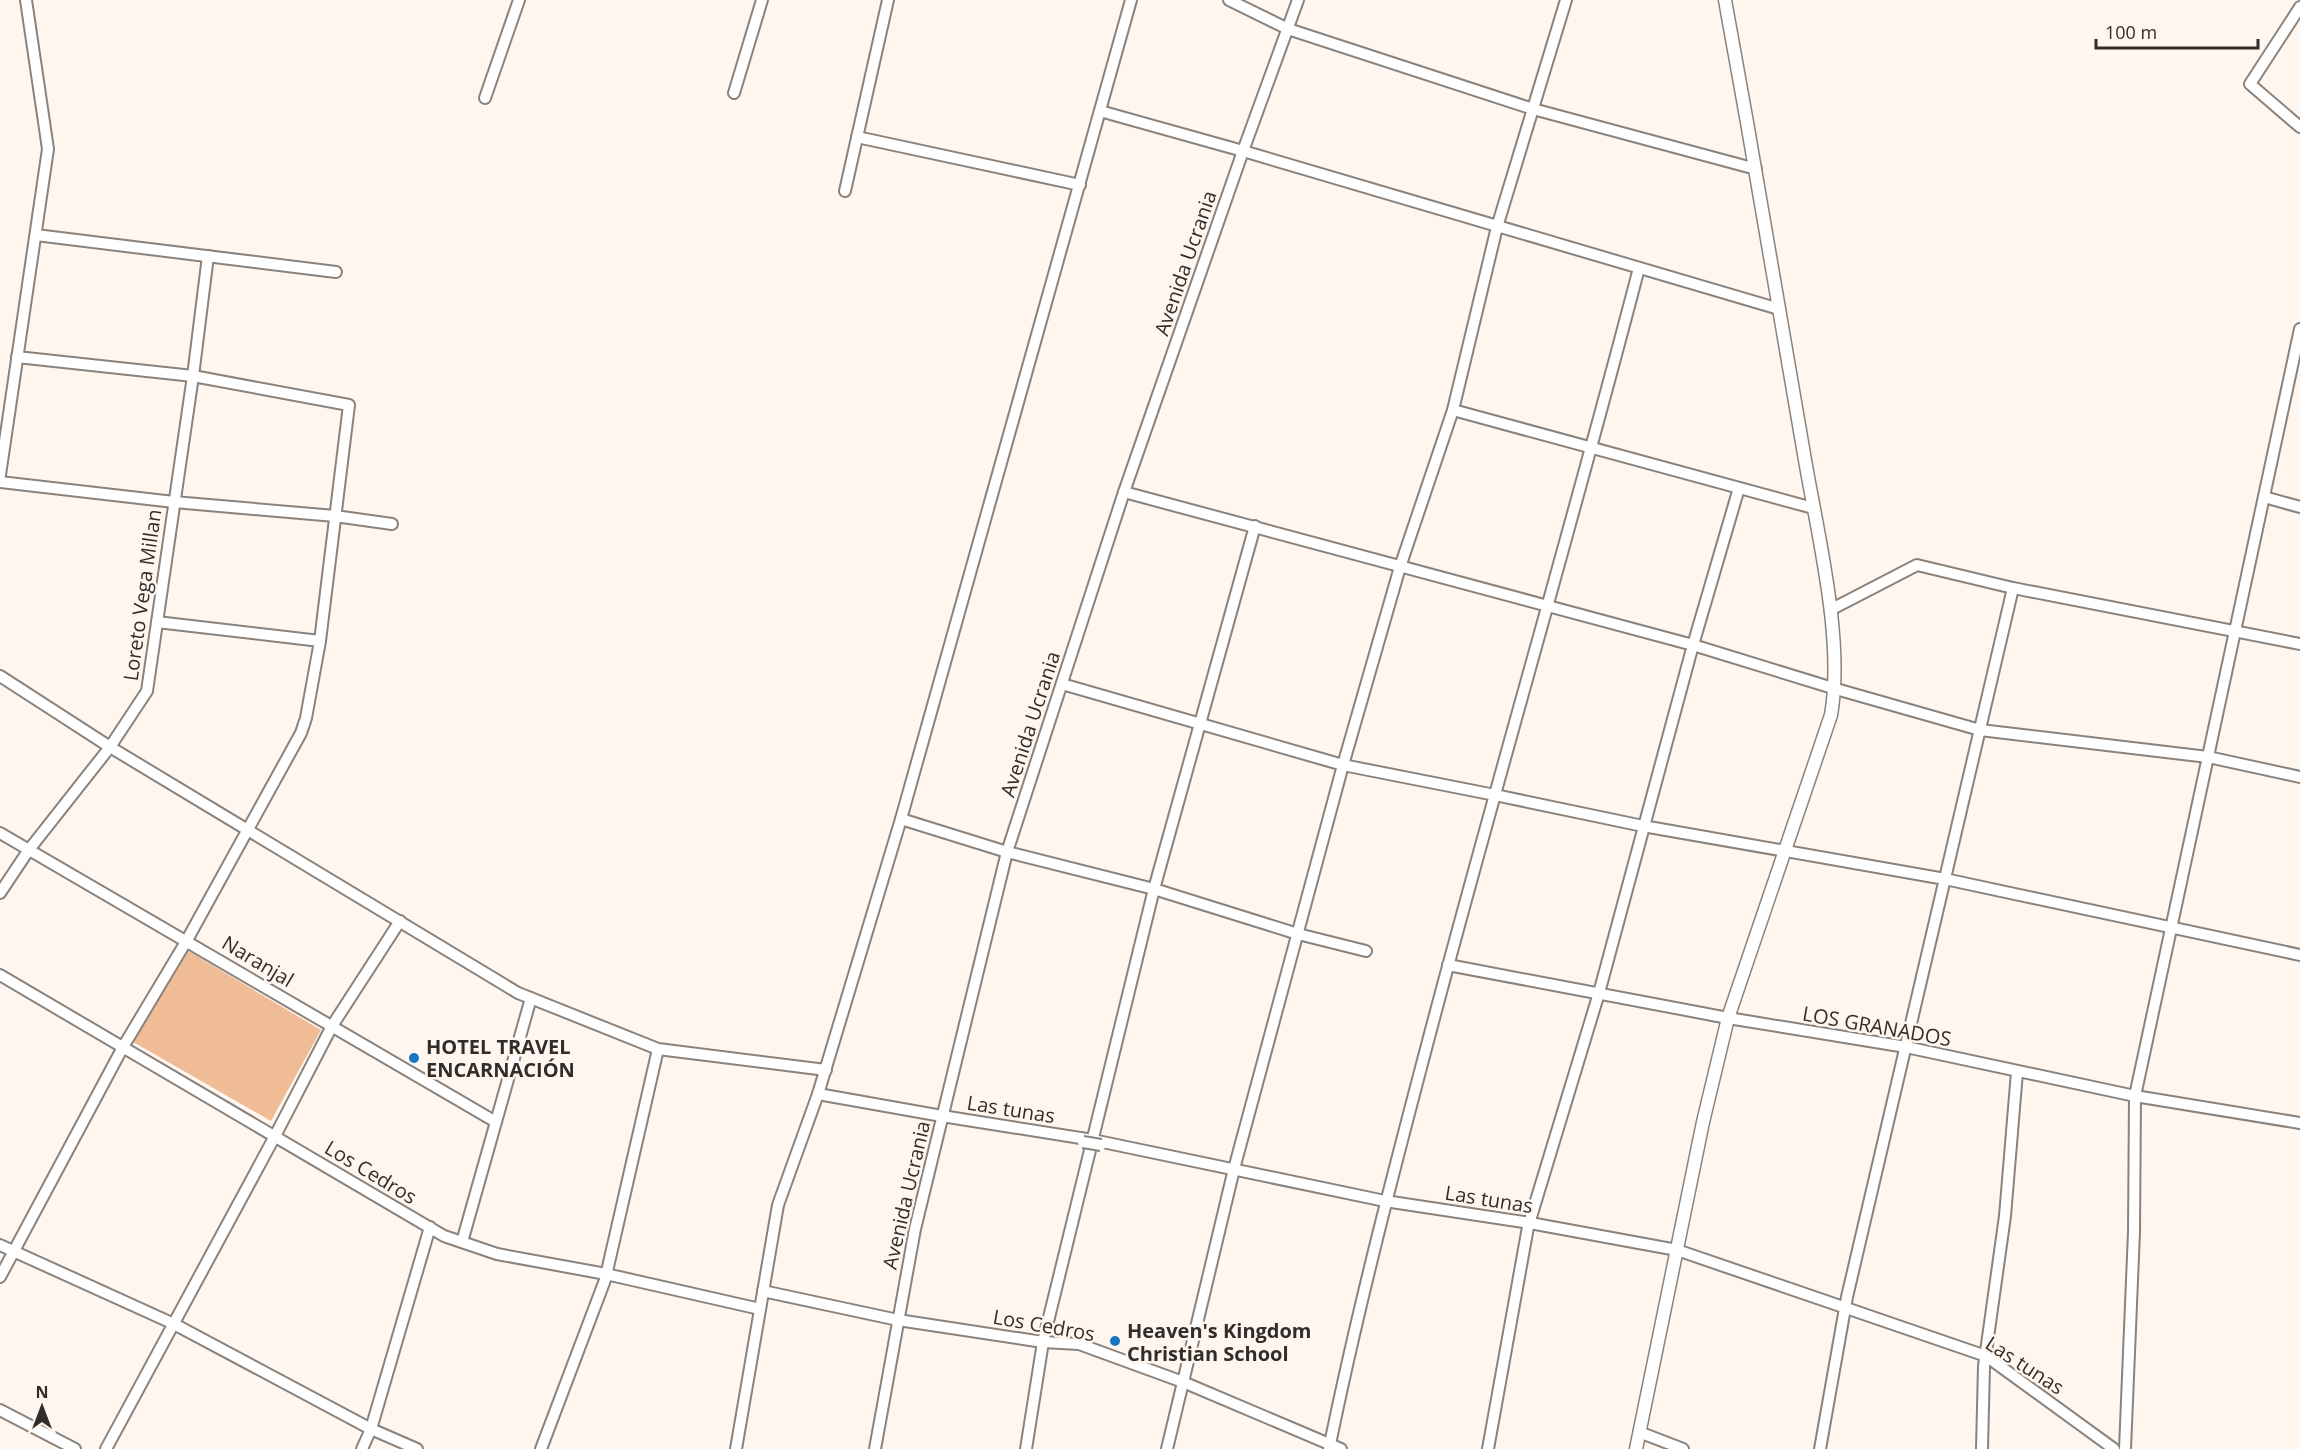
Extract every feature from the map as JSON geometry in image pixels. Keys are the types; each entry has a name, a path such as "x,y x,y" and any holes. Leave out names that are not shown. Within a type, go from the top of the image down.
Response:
{"street":[{"path":"0,475 48,149 26,0"},
{"path":"485,98 519,0"},
{"path":"734,93 762,0"},
{"path":"845,191 888,0"},
{"path":"736,1449 778,1205 818,1094 901,819 1131,0"},
{"path":"1229,0 1288,29 1533,109 1756,169"},
{"name":"Avenida Ucrania","path":"875,1449 915,1229 1007,852 1124,492 1298,0"},
{"path":"1167,1449 1234,1169 1343,765 1400,567 1453,410 1497,227 1566,0"},
{"path":"1636,1449 1703,1122 1728,1018 1832,715 1836,689 1830,610 1756,169 1725,0"},
{"path":"2300,7 2250,84 2300,127"},
{"path":"1100,111 1779,309"},
{"path":"857,137 1080,185"},
{"path":"36,235 336,272"},
{"name":"Loreto Vega Millan","path":"0,893 28,851 111,747 147,691 194,376 208,256"},
{"path":"1329,1446 1385,1201 1448,965 1592,448 1639,268"},
{"path":"2125,1449 2134,1232 2135,1096 2300,329"},
{"path":"0,1277 123,1047 187,940 301,733 306,718 320,641 349,405 194,376 17,357"},
{"path":"1453,410 1813,508"},
{"path":"0,482 174,502 335,516 392,524"},
{"path":"1488,1449 1530,1223 1599,993 1693,645 1739,488"},
{"path":"1124,492 1693,645 1980,730 2208,757 2300,777"},
{"path":"2264,497 2300,507"},
{"path":"1026,1449 1043,1342 1154,889 1255,526"},
{"path":"1830,610 1917,565 2013,588 2300,644"},
{"path":"1820,1449 1845,1308 2013,588"},
{"path":"157,622 320,641"},
{"path":"0,676 111,747 518,993 658,1049 825,1070"},
{"path":"1062,684 1343,765 1643,826 1945,879 2300,955"},
{"path":"901,819 1007,852 1154,889 1298,934 1366,951"},
{"name":"Naranjal","path":"0,833 496,1122"},
{"path":"106,1449 332,1026 400,921"},
{"name":"LOS GRANADOS","path":"1448,965 1728,1018 1906,1047 2135,1096 2300,1123"},
{"name":"Los Cedros","path":"0,975 444,1236 497,1254 606,1274 760,1309"},
{"path":"462,1242 531,998"},
{"path":"541,1449 606,1274 658,1049"},
{"path":"1982,1449 1986,1356 2005,1216 2017,1072"},
{"name":"Las tunas","path":"818,1094 1092,1142 1385,1201 1530,1223 1677,1250 1986,1356 2114,1449"},
{"path":"362,1449 371,1429 430,1227"},
{"path":"0,1245 174,1324 371,1429 417,1449"},
{"name":"Los Cedros","path":"763,1291 898,1320 1043,1342 1079,1344 1183,1382 1329,1446 1341,1449"},
{"path":"0,1410 75,1449"},
{"path":"1639,1432 1683,1449"}],"shaded area":[{"path":"178,945 321,1030 271,1121 128,1039"}],"place":[{"name":"HOTEL TRAVEL ENCARNACIÓN","path":"414,1058"},
{"name":"Heaven's Kingdom Christian School","path":"1115,1341"}]}
